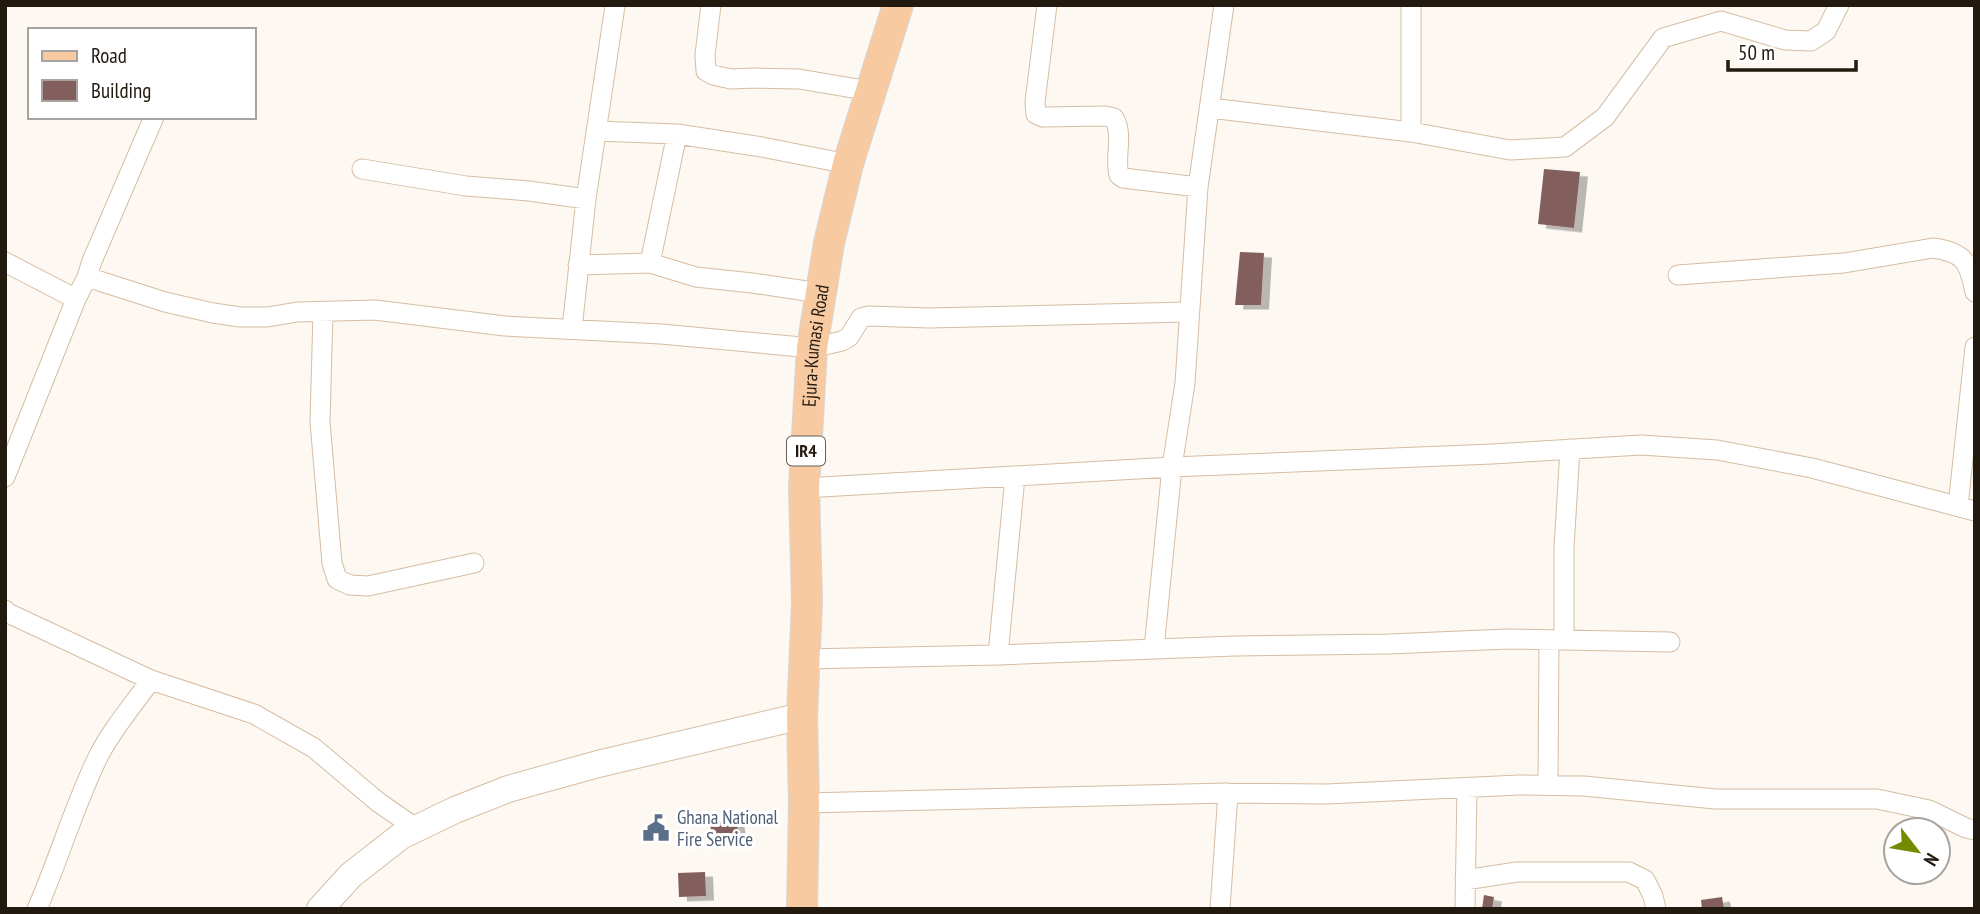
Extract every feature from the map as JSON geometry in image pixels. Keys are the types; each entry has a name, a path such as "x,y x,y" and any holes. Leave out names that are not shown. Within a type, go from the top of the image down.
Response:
{"main road":[{"name":"Ejura-Kumasi Road","path":"802,909 802,716 807,602 804,488 812,348 829,243 848,164 898,5"}],"street":[{"path":"711,5 705,55 706,71 713,75 731,79 799,79 870,91"},
{"path":"1047,5 1035,102 1036,114 1043,117 1114,118 1119,127 1119,176 1198,187"},
{"path":"1154,649 1172,467 1185,383 1198,187 1224,5"},
{"path":"1411,5 1411,132"},
{"path":"1210,108 1411,132 1510,150 1564,148 1605,117 1663,38 1721,21 1785,40 1811,41 1826,31 1839,5"},
{"path":"572,330 586,199 615,6"},
{"path":"5,477 9,456 154,119"},
{"path":"596,131 677,134 848,164"},
{"path":"650,263 677,134"},
{"path":"362,169 466,186 586,199"},
{"path":"1678,275 1844,263 1933,248 1959,255 1970,267 1975,292"},
{"path":"5,262 76,299"},
{"path":"578,265 650,263 696,277 820,293"},
{"path":"87,276 165,302 240,317 375,310 505,326 661,334 812,348 842,341 849,337 861,318 869,316 929,318 1189,312"},
{"path":"323,312 320,422 332,563 337,579 350,585 368,586 474,563"},
{"path":"804,488 1172,467 1642,445 1717,450 1812,468 1966,509 1975,347"},
{"path":"1548,785 1570,449"},
{"path":"998,655 1015,477"},
{"path":"6,612 151,680 254,714 314,748 378,802 417,829"},
{"path":"804,659 1508,639 1670,642"},
{"path":"37,909 99,755 151,680"},
{"path":"320,909 351,875 401,836 508,789 598,764 802,716"},
{"path":"804,803 1228,793 1327,794 1548,785 1716,799 1877,799 1930,810 1975,830"},
{"path":"1465,909 1467,788"},
{"path":"1220,909 1228,793"},
{"path":"1465,880 1517,872 1629,872 1645,880 1656,909"}],"building":[{"path":"1544,169 1580,172 1574,228 1538,224"},
{"path":"1240,252 1264,253 1261,305 1235,305"},
{"path":"736,819 738,832 712,837 710,824"},
{"path":"705,872 706,896 679,897 678,873"},
{"path":"1484,895 1494,897 1492,909 1482,909"},
{"path":"1722,897 1724,909 1702,909 1701,900"}],"place":[{"name":"Ghana National Fire Service","path":"656,828"}]}
